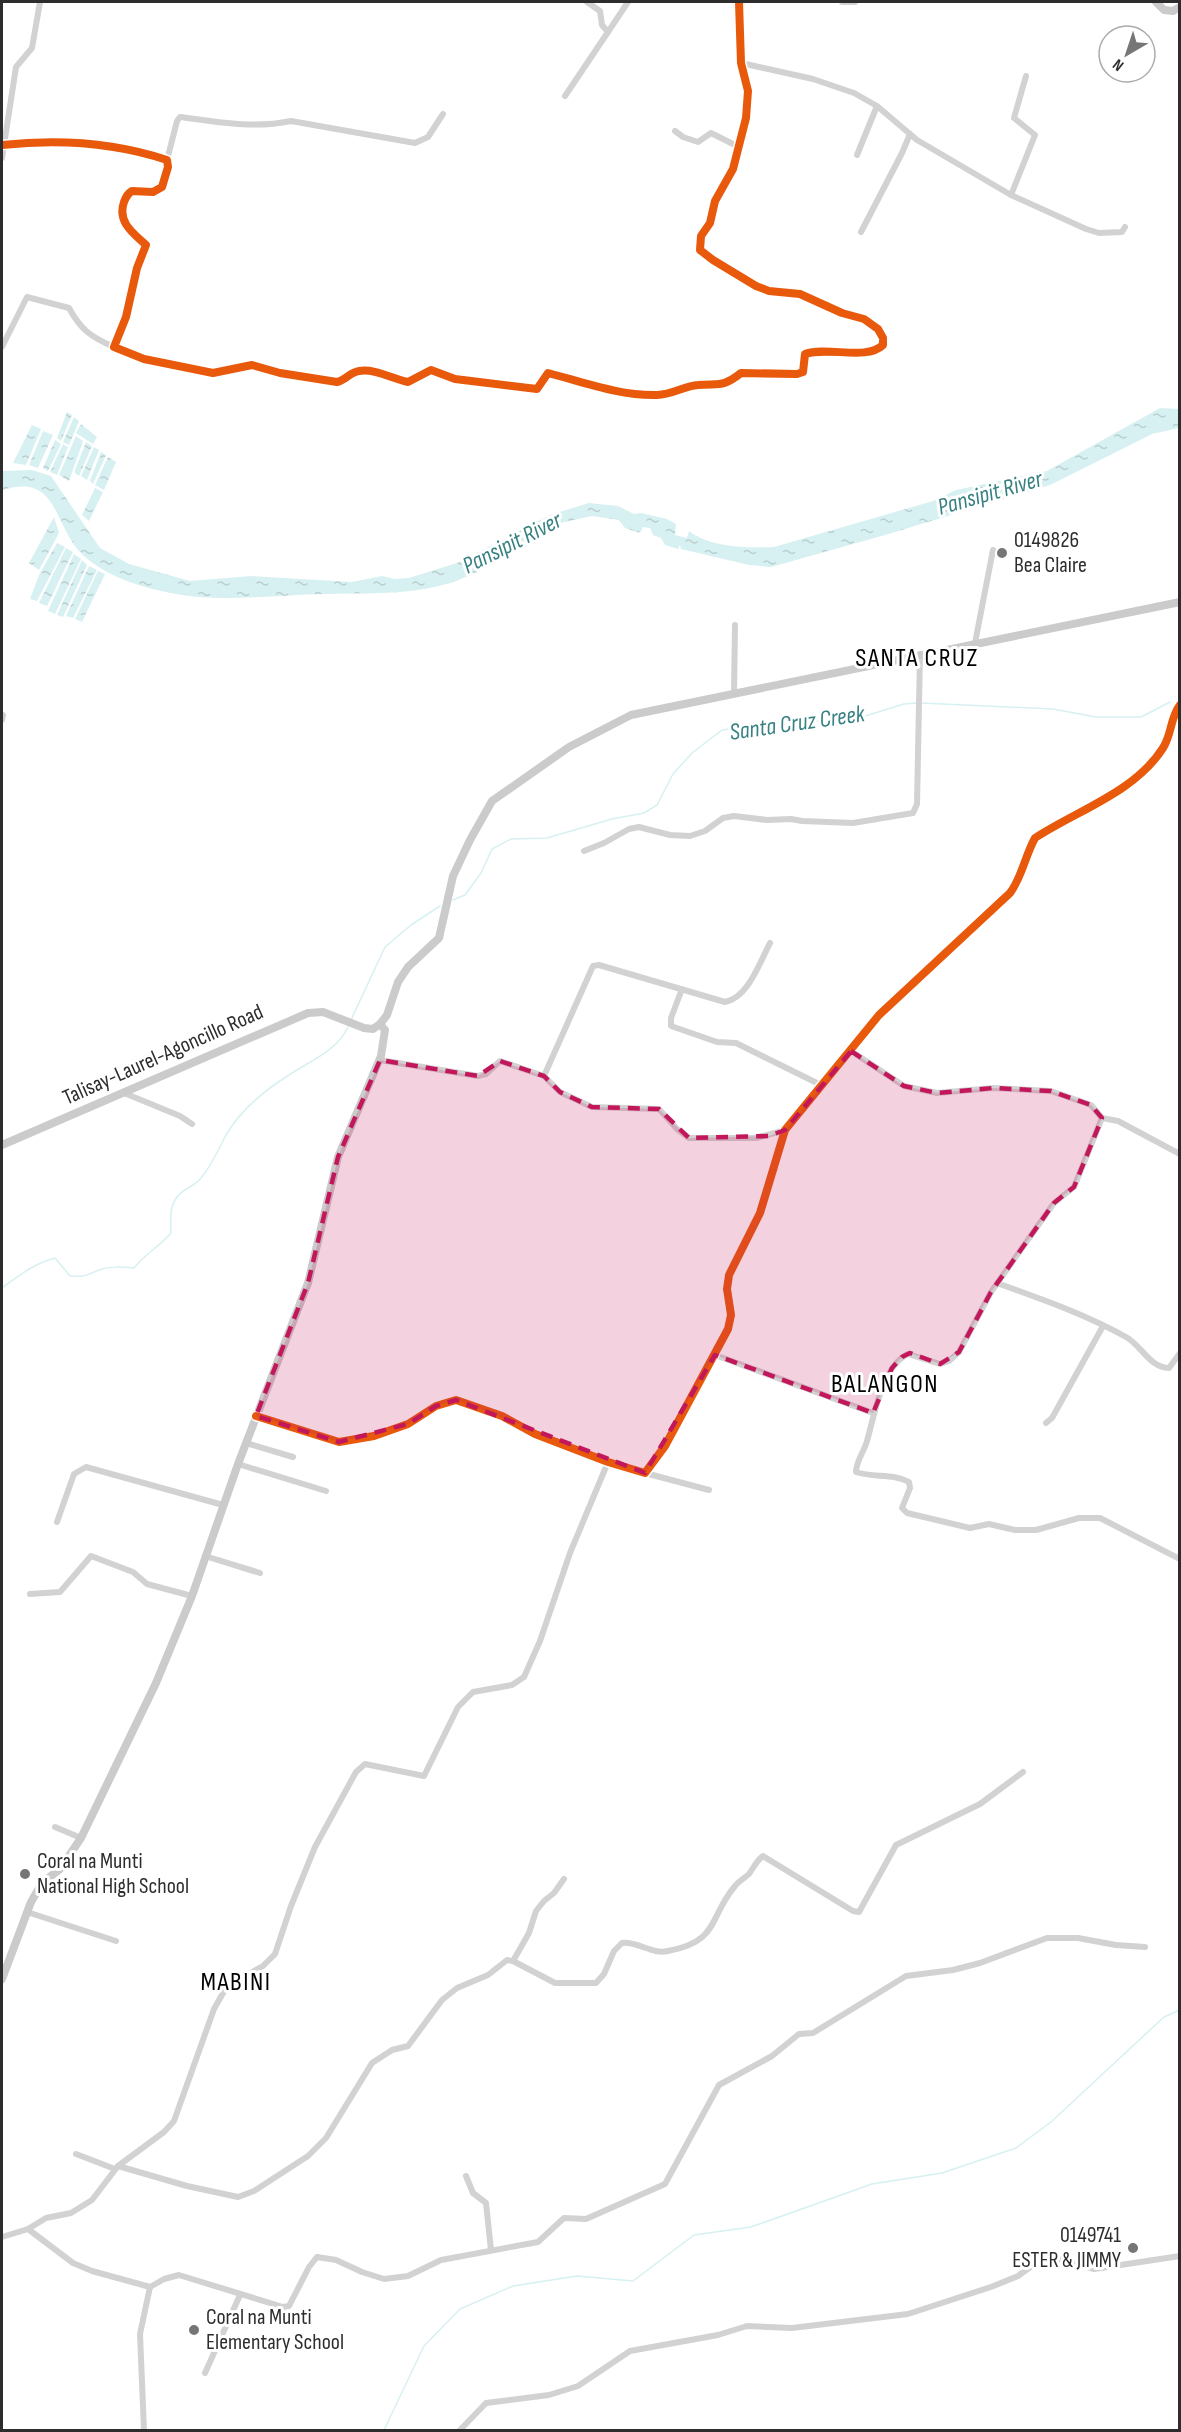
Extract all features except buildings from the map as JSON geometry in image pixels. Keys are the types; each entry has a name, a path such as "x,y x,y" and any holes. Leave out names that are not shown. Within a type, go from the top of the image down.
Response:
{"main road":[{"path":"1156,2 1164,10 1173,11 1179,7"},
{"path":"2,1979 27,1912 42,1883 60,1869 81,1838 156,1683 192,1596 238,1464 308,1283 338,1157 380,1060 385,1041 385,1030 380,1024 387,1015 399,982 408,967 439,938 453,876 492,801 568,747 631,715 1179,602"},
{"name":"Talisay-Laurel-Agoncillo Road","path":"2,1145 308,1013 322,1012 373,1029 380,1024"}],"street":[{"path":"2,158 16,67 32,48 40,2"},
{"path":"587,2 600,11 602,25 608,32"},
{"path":"565,96 628,2"},
{"path":"2,347 27,297 69,308 79,326 96,339 144,359 213,373 252,365 280,374 337,382 344,381 356,371 365,371 408,382 431,370 455,379 537,389 548,373 613,390 657,395 675,393 698,385 721,386 741,374 797,374 803,372 805,354 812,352 869,352 879,349 883,345 883,338 878,329 864,319 842,313 800,294 770,291 756,286 700,250 701,236 710,223 715,201 733,169 746,118 748,91 741,63 739,2"},
{"path":"842,2 855,2"},
{"path":"741,63 832,84 868,99 917,140 1011,195 1050,214 1099,233 1122,232 1125,227"},
{"path":"1011,195 1035,135 1014,118 1026,76"},
{"path":"857,155 877,106"},
{"path":"114,347 126,317 137,268 146,245 124,224 121,211 127,194 132,190 153,192 162,187 177,121 180,117 238,125 272,125 291,121 415,143 428,137 443,114"},
{"path":"675,131 683,137 698,142 711,133 739,147"},
{"path":"861,232 910,134"},
{"path":"3,145 97,143 167,160"},
{"path":"975,643 993,550"},
{"path":"734,693 735,625"},
{"path":"584,851 629,829 639,827 670,835 690,836 705,831 723,818 734,816 767,820 790,819 802,822 853,823 913,813 917,804 920,654"},
{"path":"645,1473 665,1446 728,1329 731,1315 727,1290 729,1275 760,1213 785,1130 879,1015 1010,893 1017,884 1026,853 1035,838 1130,783 1164,748 1172,719 1179,705"},
{"path":"544,1076 593,966 599,965 725,1002 734,1000 744,992 770,944"},
{"path":"682,989 671,1018 671,1026 717,1042 736,1043 823,1086"},
{"path":"851,1051 904,1086 937,1093 993,1088 1051,1091 1091,1105 1102,1118 1118,1121 1179,1154"},
{"path":"380,1060 478,1076 486,1074 500,1061 544,1076 560,1092 592,1107 659,1109 677,1129 689,1138 756,1138 785,1130"},
{"path":"124,1093 192,1124"},
{"path":"1102,1118 1074,1187 1054,1203 997,1283 959,1352 940,1364 913,1355 902,1357 892,1368 873,1413 867,1444 856,1466 856,1472 865,1475 901,1477 909,1482 910,1488 902,1503 902,1508 907,1513 970,1528 989,1524 1015,1530 1036,1530 1080,1518 1100,1518 1179,1559"},
{"path":"997,1283 1066,1308 1126,1337 1148,1358 1163,1368 1169,1368 1179,1353"},
{"path":"1046,1423 1052,1418 1104,1326"},
{"path":"715,1356 873,1413"},
{"path":"256,1416 339,1442 374,1436 408,1424 436,1406 456,1400 502,1416 535,1434 608,1462 710,1490"},
{"path":"246,1443 293,1457"},
{"path":"2,2237 28,2229 46,2218 71,2213 92,2200 117,2167 164,2132 174,2121 214,2009 227,1986 263,1966 275,1954 291,1906 315,1847 356,1772 365,1764 424,1776 458,1707 473,1692 512,1685 524,1677 540,1641 570,1553 608,1462"},
{"path":"238,1464 326,1491"},
{"path":"57,1522 74,1474 86,1467 223,1505"},
{"path":"30,1594 60,1592 91,1556 133,1572 147,1584 192,1596"},
{"path":"205,1556 260,1573"},
{"path":"76,2154 188,2186 238,2197 254,2191 308,2156 320,2145 372,2063 392,2050 408,2046 442,2000 457,1988 488,1975 505,1961 513,1961 555,1983 593,1983 601,1978 614,1951 622,1943 630,1942 660,1952 689,1945 707,1934 734,1887 748,1875 763,1856 853,1911 859,1912 896,1845 980,1804 1023,1772"},
{"path":"55,1827 81,1838"},
{"path":"513,1961 529,1935 536,1911 564,1879"},
{"path":"27,1912 116,1941"},
{"path":"28,2229 73,2263 92,2271 150,2287 164,2279 179,2276 283,2307 289,2306 309,2267 317,2257 336,2260 362,2272 384,2278 408,2276 441,2260 491,2250 516,2248 538,2242 564,2218 586,2219 664,2184 719,2085 772,2056 799,2034 813,2032 906,1976 953,1970 980,1963 1047,1938 1078,1938 1145,1947"},
{"path":"466,2176 473,2193 486,2203 491,2250"},
{"path":"459,2430 486,2403 549,2395 578,2386 630,2351 718,2335 747,2326 792,2328 908,2314 1018,2276 1043,2258 1058,2259 1094,2269 1179,2256"},
{"path":"144,2430 140,2334 150,2287"},
{"path":"205,2373 240,2295"}],"highlighted area":[{"path":"851,1051 904,1086 937,1093 993,1088 1051,1091 1091,1105 1102,1118 1074,1187 1054,1203 991,1292 959,1352 940,1364 910,1353 902,1357 892,1368 873,1413 715,1355 645,1473 456,1400 436,1406 408,1424 339,1442 256,1416 308,1283 338,1157 380,1060 478,1076 500,1061 544,1076 560,1092 592,1107 659,1109 689,1138 769,1136 785,1130"}],"water":[{"name":"Pansipit River","path":"1160,408 1179,409 1179,428 1152,434 1050,485 771,567 749,565 681,549 680,545 678,549 665,545 661,538 653,535 650,528 643,527 640,533 625,528 619,520 592,516 561,523 553,522 544,527 538,541 477,572 439,586 382,593 243,598 181,595 130,582 91,562 73,543 53,505 35,488 21,486 2,490 2,471 32,470 51,476 100,548 129,564 190,581 251,576 352,582 382,576 395,579 409,578 457,563 550,515 589,503 618,506 634,514 641,513 667,519 676,524 675,535 687,538 689,531 718,544 774,547 933,501 956,490 1047,471"},
{"path":"67,412 72,415 61,441 57,438"},
{"path":"74,417 79,421 69,445 63,442"},
{"path":"81,424 97,437 93,444 76,433"},
{"path":"32,425 41,429 26,465 13,463"},
{"path":"43,431 53,435 38,468 29,465"},
{"path":"76,436 83,441 69,481 59,475"},
{"path":"55,440 61,444 48,471 43,468"},
{"path":"86,442 92,446 79,476 75,470"},
{"path":"63,444 68,447 57,475 50,472"},
{"path":"94,447 99,450 87,480 81,476"},
{"path":"101,452 106,455 93,484 90,481"},
{"path":"108,457 116,462 104,490 95,485"},
{"path":"95,488 103,492 89,521 82,515"},
{"path":"54,517 59,533 39,570 29,563"},
{"path":"57,543 65,547 37,601 30,599 39,575"},
{"path":"66,548 73,552 47,606 39,603"},
{"path":"74,554 81,559 55,614 48,611"},
{"path":"82,560 87,565 63,617 57,615"},
{"path":"89,566 97,570 73,618 66,616"},
{"path":"98,571 105,574 82,622 75,619"}],"waterway":[{"name":"Santa Cruz Creek","path":"921,703 1053,709 1096,717 1141,717 1170,702"},
{"name":"Santa Cruz Creek","path":"453,900 465,895 481,873 492,849 511,839 547,838 612,819 644,813 657,805 673,774 692,753 722,730 783,721 849,721 904,704 917,703"},
{"name":"Santa Cruz Creek","path":"351,1020 385,947 411,925 440,906"},
{"name":"Santa Cruz Creek","path":"2,1288 33,1267 55,1258 70,1276 85,1276 107,1268 134,1268 171,1233 171,1214 176,1198 205,1173 238,1118 271,1087 330,1049 348,1027"},
{"path":"384,2430 424,2346 460,2309 513,2286 577,2276 633,2281 694,2235 751,2227 872,2184 942,2173 1016,2148 1051,2122 1164,2017 1180,2010"}],"cycle path":[{"path":"2,145 65,142 126,149 167,160 168,167 162,187 153,192 132,191 126,197 122,209 124,221 146,245 137,268 126,317 114,347 144,359 213,373 252,365 280,373 337,382 350,374 365,370 408,382 431,370 455,379 537,389 548,373 602,388 643,395 662,395 693,386 720,384 741,373 797,374 803,372 805,354 824,351 867,352 883,345 883,338 878,329 864,319 842,313 800,294 769,291 756,286 700,250 701,236 710,223 715,201 733,169 746,118 748,91 741,63 739,2"},
{"path":"256,1416 339,1442 374,1436 408,1424 436,1406 456,1400 502,1416 535,1434 608,1462 645,1473 665,1446 728,1329 731,1315 727,1289 729,1275 760,1213 785,1130 879,1015 1010,893 1018,880 1035,838 1105,799 1137,777 1151,763 1166,743 1174,715 1180,705"}],"place":[{"name":"0149826 Bea Claire","path":"1002,553"},
{"name":"Coral na Munti National High School","path":"25,1874"},
{"name":"0149741 ESTER & JIMMY","path":"1133,2248"},
{"name":"Coral na Munti Elementary School","path":"194,2330"}],"district":[{"name":"SANTA CRUZ","path":"917,658"},
{"name":"BALANGON","path":"885,1384"},
{"name":"MABINI","path":"236,1982"}]}
